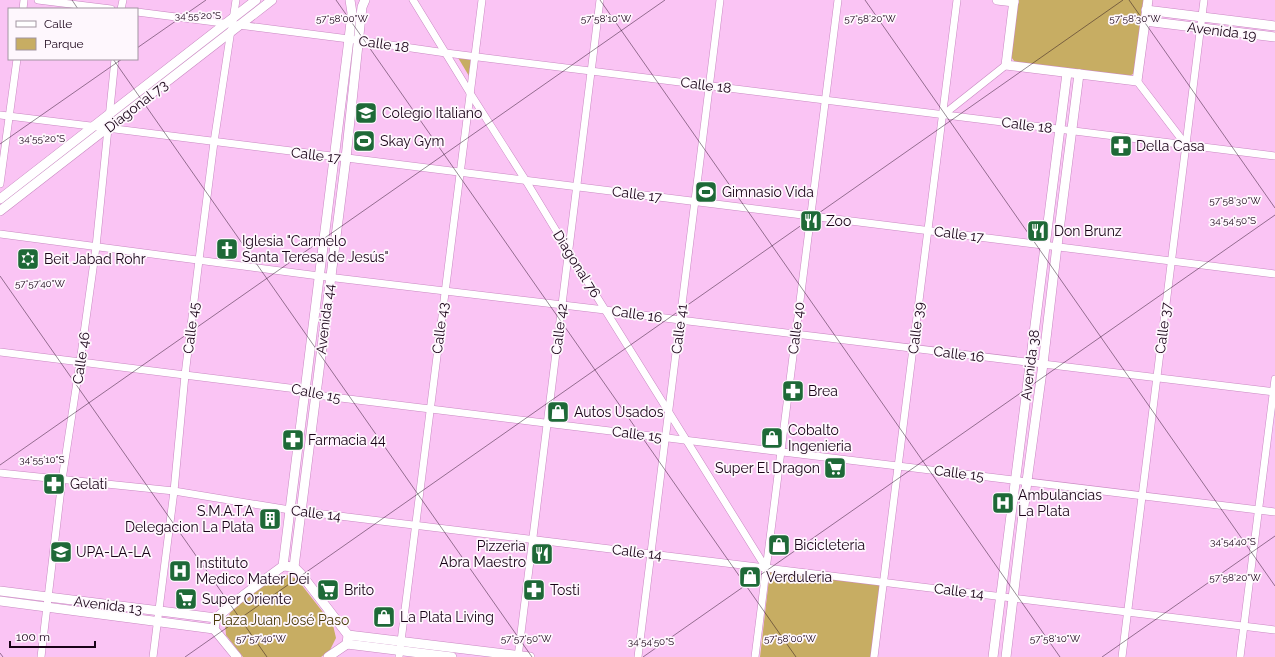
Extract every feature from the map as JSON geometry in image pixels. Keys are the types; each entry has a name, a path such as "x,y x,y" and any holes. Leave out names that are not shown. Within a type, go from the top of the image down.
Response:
{"main road":[{"name":"Diagonal 73","path":"0,211 108,128 232,24 256,0"},
{"name":"Diagonal 73","path":"0,199 109,113 232,24 272,0"},
{"name":"Avenida 44","path":"283,566 349,39 352,13 350,0"},
{"name":"Avenida 44","path":"294,567 346,158 362,7 365,0"},
{"path":"997,0 1014,1 1006,65 1137,81 1148,0"},
{"name":"Avenida 19","path":"1146,10 1275,26"},
{"name":"Avenida 19","path":"1145,21 1275,37"},
{"name":"Avenida 38","path":"993,657 1067,73"},
{"name":"Avenida 38","path":"1006,657 1079,74"},
{"path":"237,657 214,629 216,618 283,566 294,567 301,574 348,640 400,650 452,657"},
{"name":"Avenida 13","path":"0,591 216,618"},
{"name":"Avenida 13","path":"0,601 214,629"},
{"path":"328,657 348,640"},
{"path":"400,650 530,657"}],"street":[{"path":"38,0 103,8"},
{"name":"Calle 45","path":"153,657 174,491 185,375 199,260 214,142 236,0"},
{"name":"Diagonal 76","path":"413,0 766,568"},
{"name":"Calle 43","path":"400,650 482,0"},
{"name":"Calle 42","path":"519,656 600,0"},
{"name":"Calle 41","path":"638,657 720,0"},
{"name":"Calle 40","path":"755,657 838,0"},
{"name":"Calle 39","path":"874,657 957,0"},
{"name":"Calle 37","path":"1122,657 1204,0"},
{"name":"Calle 18","path":"138,12 359,40 446,53 1275,156"},
{"path":"0,184 17,60"},
{"name":"Calle 46","path":"41,657 62,480 96,247 109,113 116,60"},
{"path":"943,115 1006,65"},
{"path":"1137,81 1186,145"},
{"name":"Calle 17","path":"0,115 1275,274"},
{"name":"Calle 16","path":"0,234 331,278 1274,392"},
{"name":"Calle 15","path":"0,352 305,390 316,395 1275,512"},
{"path":"1240,657 1275,379"},
{"name":"Calle 14","path":"0,473 174,491 290,510 1275,630"}],"green space":[{"path":"1018,0 1144,0 1134,73 1130,76 1015,62 1011,57"},
{"path":"457,56 471,58 469,76"},
{"path":"770,570 881,585 872,657 760,657"},
{"name":"Plaza Juan José Paso","path":"287,575 297,579 333,625 336,638 330,650 321,657 243,657 226,635 225,623 231,611 276,576"}],"place":[{"name":"Colegio Italiano","path":"366,113"},
{"name":"Skay Gym","path":"364,141"},
{"name":"Della Casa","path":"1121,146"},
{"name":"Gimnasio Vida","path":"706,192"},
{"name":"Zoo","path":"811,221"},
{"name":"Don Brunz","path":"1038,231"},
{"name":"Iglesia \"Carmelo Santa Teresa de Jesús\"","path":"227,249"},
{"name":"Beit Jabad Rohr","path":"28,259"},
{"name":"Brea","path":"793,391"},
{"name":"Autos Usados","path":"558,412"},
{"name":"Cobalto Ingenieria","path":"772,438"},
{"name":"Farmacia 44","path":"293,440"},
{"name":"Super El Dragon","path":"835,468"},
{"name":"Gelati","path":"54,484"},
{"name":"Ambulancias La Plata","path":"1003,503"},
{"name":"S.M.A.T.A Delegacion La Plata","path":"270,519"},
{"name":"Bicicleteria","path":"779,545"},
{"name":"UPA-LA-LA","path":"61,552"},
{"name":"Pizzeria Abra Maestro","path":"542,554"},
{"name":"Instituto Medico Mater Dei","path":"180,571"},
{"name":"Verduleria","path":"750,577"},
{"name":"Brito","path":"328,590"},
{"name":"Tosti","path":"534,590"},
{"name":"Super Oriente","path":"186,599"},
{"name":"La Plata Living","path":"384,617"}]}
